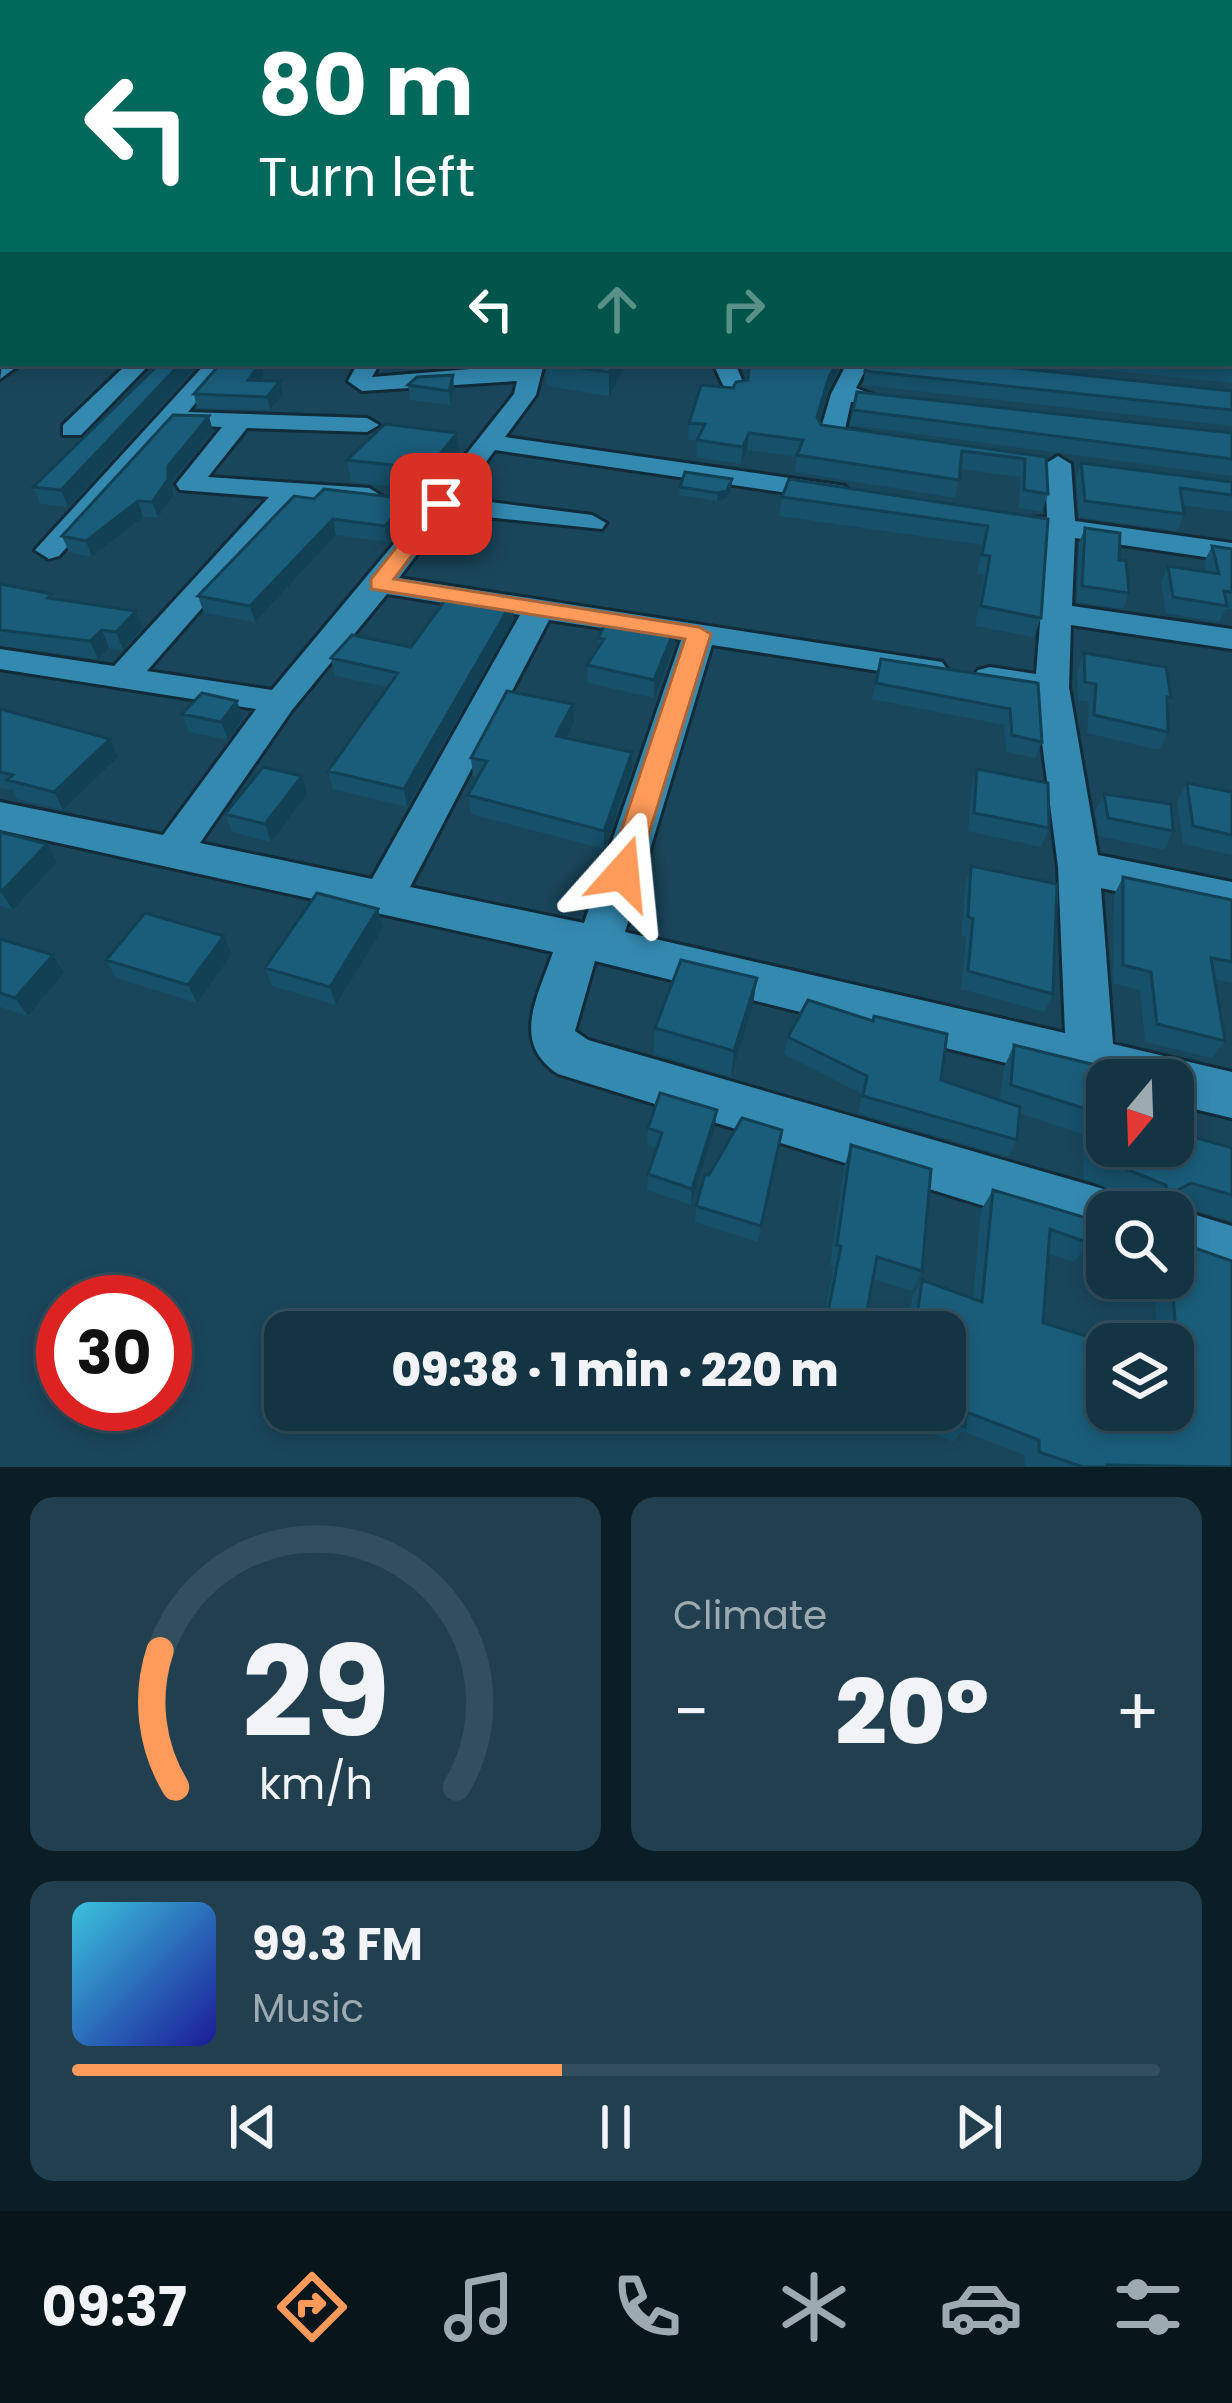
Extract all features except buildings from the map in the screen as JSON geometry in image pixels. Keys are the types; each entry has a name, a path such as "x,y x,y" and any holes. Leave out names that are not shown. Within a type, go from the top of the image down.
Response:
{"street":[{"path":"72,430 137,366"},
{"path":"49,550 215,366"},
{"path":"174,850 280,702 379,584 525,395 532,369 362,384 358,380 367,366"},
{"path":"725,366 736,388"},
{"path":"856,366 842,394 831,435 899,444"},
{"path":"842,394 889,399"},
{"path":"170,418 367,424"},
{"path":"240,421 189,484 292,488 592,523"},
{"path":"489,442 874,498"},
{"path":"1058,464 1060,528 1052,687 1079,867 1090,1058"},
{"path":"120,680 292,488"},
{"path":"1014,520 1232,552"},
{"path":"379,584 1052,687"},
{"path":"382,899 539,610"},
{"path":"1054,613 1232,639"},
{"path":"699,634 589,942 551,1031 556,1046 575,1058 1086,1210"},
{"path":"0,659 280,702"},
{"path":"0,816 589,942 1232,1095"},
{"path":"1079,867 1232,899"},
{"path":"1194,1242 1232,1254"}],"route":[{"path":"441,504 379,584 699,634 623,873"}]}
